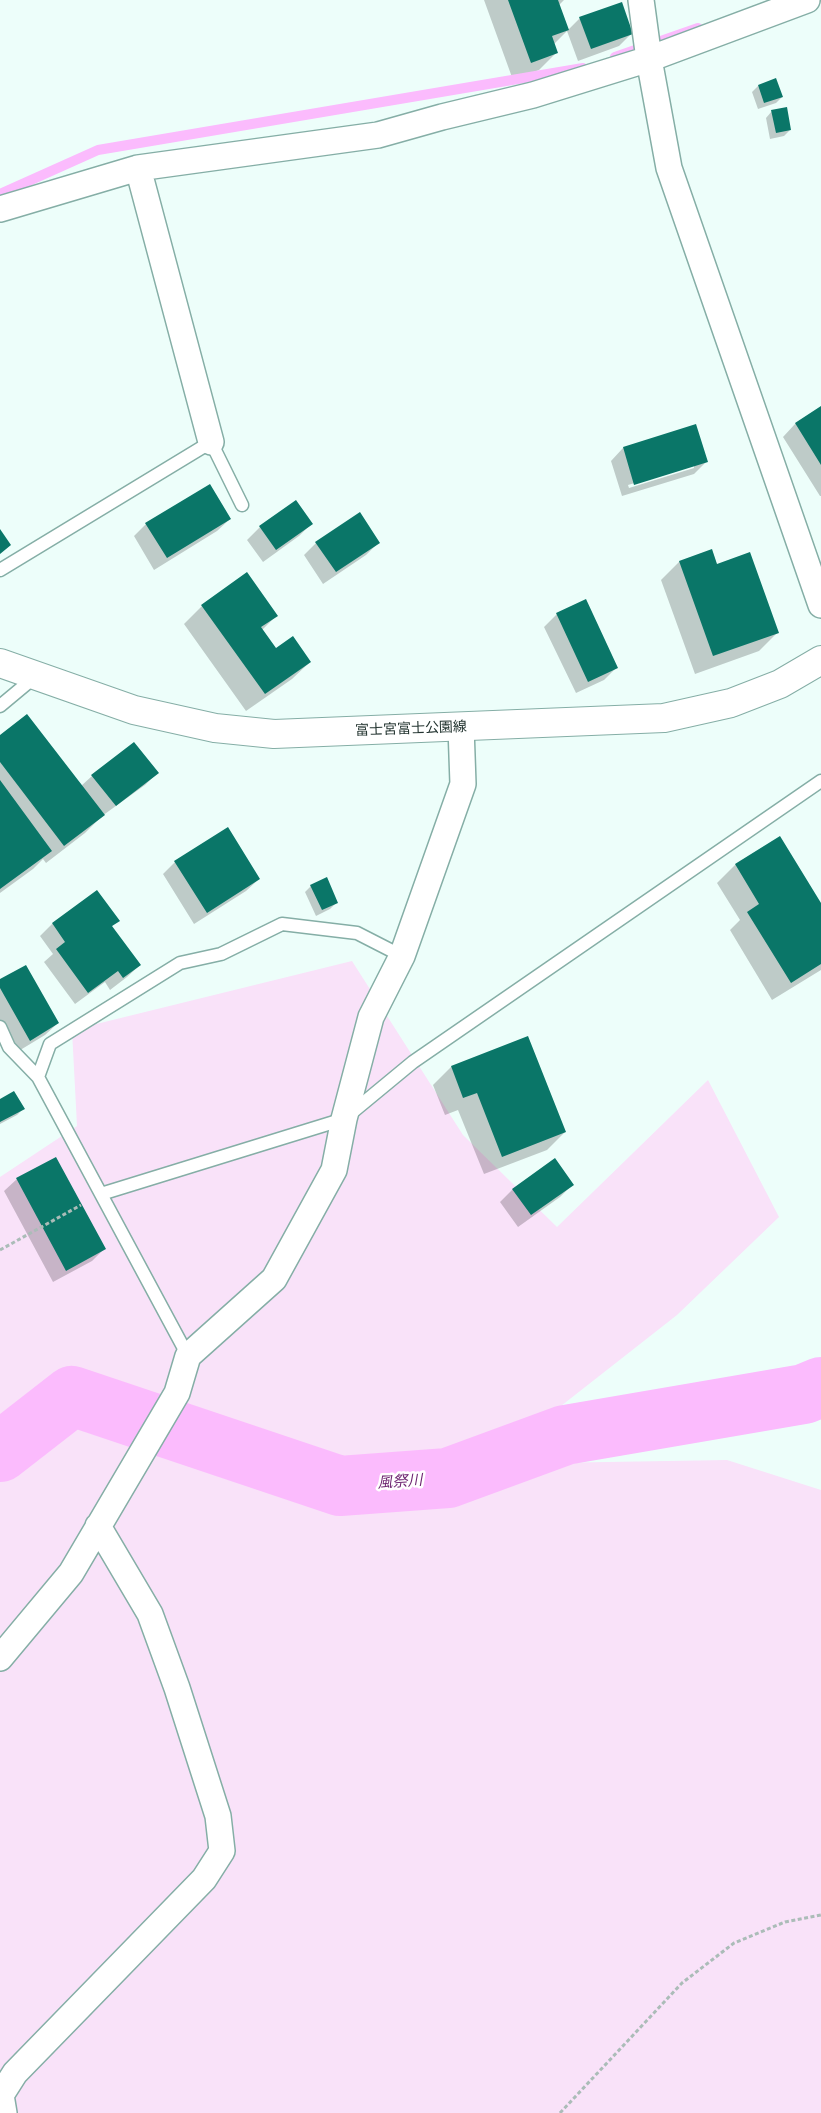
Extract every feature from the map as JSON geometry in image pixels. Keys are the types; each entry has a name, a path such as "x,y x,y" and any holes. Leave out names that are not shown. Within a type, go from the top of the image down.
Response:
{"main road":[{"name":"富士宮富士公園線","path":"0,663 134,710 215,728 274,734 664,718 739,700 780,684 821,660"}],"street":[{"path":"641,0 648,59 669,168 821,605"},
{"path":"0,209 138,168 378,136 442,117 533,95 648,59 807,0"},
{"path":"138,168 211,442"},
{"path":"0,1658 70,1573 177,1393 188,1356 274,1279 334,1170 344,1119 371,1017 402,956 463,784 461,727"},
{"path":"4,2113 1,2095 14,2073 204,1879 222,1851 218,1816 177,1688 150,1614 98,1526"}],"lane":[{"path":"0,570 211,442 242,505"},
{"path":"0,706 36,676"},
{"path":"101,1194 344,1119 413,1062 821,781"},
{"path":"38,1077 50,1044 57,1039 180,963 221,954 282,924 357,933 402,956"},
{"path":"0,1026 9,1047 38,1077 188,1356"}],"path":[{"path":"0,1250 101,1194"},
{"path":"560,2113 682,1983 734,1943 785,1922 821,1915"}],"shaded area":[{"path":"352,961 463,1135 557,1227 708,1080 779,1217 677,1315 487,1464 727,1460 821,1490 821,2113 0,2113 0,1177 77,1126 72,1030"}],"building":[{"path":"508,0 558,0 569,30 552,36 558,53 531,63"},
{"path":"622,2 633,34 591,49 579,17"},
{"path":"776,78 783,97 764,103 758,85"},
{"path":"787,107 791,130 776,133 771,110"},
{"path":"821,406 821,465 795,423"},
{"path":"696,424 708,462 634,485 623,447"},
{"path":"210,484 231,519 167,558 145,523"},
{"path":"296,500 313,524 276,550 259,526"},
{"path":"360,512 380,543 336,572 315,542"},
{"path":"0,529 11,545 0,554"},
{"path":"712,549 717,564 750,552 779,633 713,656 679,561"},
{"path":"247,572 278,616 261,627 276,648 293,636 311,662 265,694 201,605"},
{"path":"586,599 618,668 588,682 556,613"},
{"path":"27,714 105,815 64,846 0,762 0,735"},
{"path":"134,742 159,773 116,806 91,775"},
{"path":"0,780 52,851 0,889"},
{"path":"228,827 260,879 207,913 174,861"},
{"path":"780,836 821,903 821,964 791,983 747,912 759,904 735,864"},
{"path":"327,877 338,903 322,910 310,885"},
{"path":"97,890 120,921 112,926 141,965 123,978 118,971 88,993 56,949 65,942 52,923"},
{"path":"26,965 59,1023 30,1041 0,988 0,979"},
{"path":"528,1036 566,1132 502,1157 477,1093 463,1098 451,1066"},
{"path":"14,1091 25,1109 0,1122 0,1099"},
{"path":"56,1157 106,1249 66,1271 16,1178"},
{"path":"555,1158 574,1185 531,1215 512,1189"}],"waterway":[{"path":"615,57 698,28"},
{"path":"0,194 98,150 583,68"},
{"name":"風祭川","path":"0,1452 72,1396 340,1486 448,1478 565,1435 804,1394 821,1387"}]}
